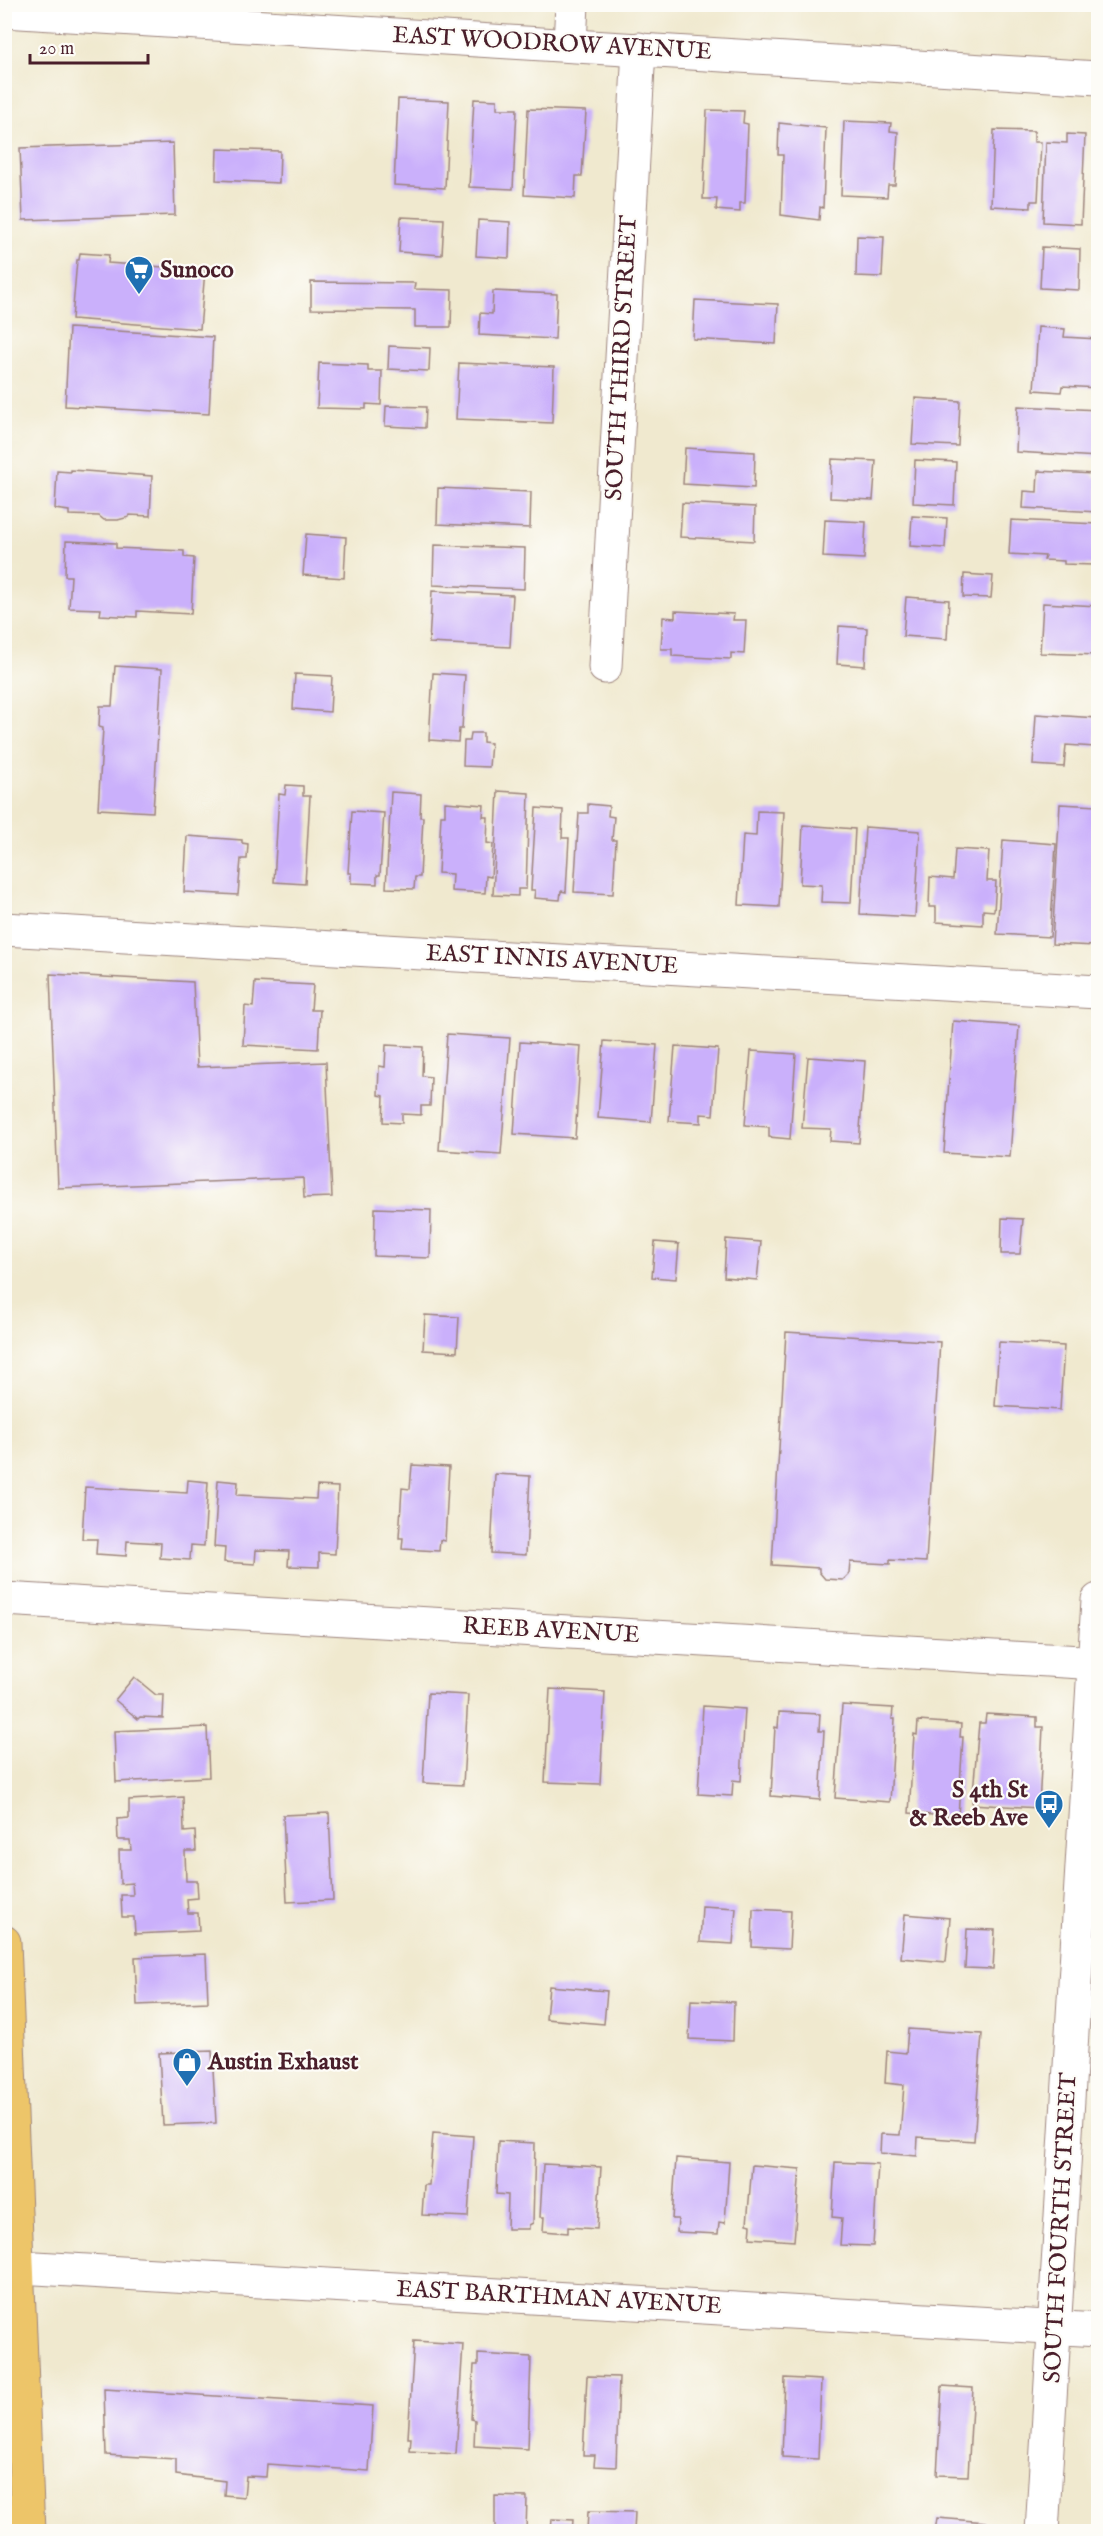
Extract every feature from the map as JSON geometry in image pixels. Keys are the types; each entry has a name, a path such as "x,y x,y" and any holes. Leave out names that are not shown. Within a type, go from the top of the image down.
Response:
{"main road":[{"path":"4,1942 11,2269 28,2532"}],"street":[{"path":"570,44 572,4"},
{"name":"EAST WOODROW AVENUE","path":"4,11 1098,78"},
{"name":"SOUTH THIRD STREET","path":"605,667 639,49"},
{"name":"EAST INNIS AVENUE","path":"4,928 1098,992"},
{"name":"REEB AVENUE","path":"4,1599 1097,1663"},
{"name":"SOUTH FOURTH STREET","path":"1042,2532 1097,1663 1098,1600"},
{"name":"EAST BARTHMAN AVENUE","path":"11,2269 1098,2330"}],"building":[{"path":"398,99 449,101 445,188 394,185"},
{"path":"474,99 497,100 497,109 517,109 513,189 469,187"},
{"path":"528,109 586,111 582,176 576,176 575,198 524,195"},
{"path":"707,110 744,111 743,123 748,124 745,203 740,203 740,212 716,210 717,199 703,199"},
{"path":"844,121 891,123 890,131 898,132 895,185 888,185 887,197 841,195"},
{"path":"779,123 826,128 823,208 820,207 819,220 781,215 783,155 778,155"},
{"path":"994,130 1034,131 1034,142 1041,142 1038,201 1031,201 1031,208 991,206"},
{"path":"1067,134 1085,135 1081,224 1043,222 1046,142 1067,143"},
{"name":"Sunoco","path":"173,143 175,215 23,220 20,148"},
{"path":"217,149 280,151 279,183 216,180"},
{"path":"401,217 444,219 442,255 399,252"},
{"path":"478,220 510,222 509,258 476,256"},
{"path":"857,236 884,237 882,277 856,276"},
{"path":"1042,247 1080,249 1079,290 1040,288"},
{"name":"Sunoco","path":"80,253 109,255 108,263 205,270 200,329 72,319 77,260 79,260"},
{"path":"311,282 415,283 414,289 452,290 451,327 415,327 415,310 311,309"},
{"path":"493,291 557,294 555,339 479,335 480,313 492,314"},
{"path":"695,300 778,304 776,344 693,339"},
{"path":"1038,327 1065,329 1064,337 1098,339 1098,388 1062,386 1061,392 1034,390"},
{"path":"69,328 213,337 209,414 65,406"},
{"path":"389,346 430,348 429,371 388,369"},
{"path":"319,363 368,365 368,371 382,371 381,405 366,404 366,409 317,408"},
{"path":"459,363 554,367 552,423 456,419"},
{"path":"915,398 960,401 958,446 912,444"},
{"path":"386,406 426,407 425,428 385,426"},
{"path":"1018,406 1098,410 1098,457 1016,452"},
{"path":"685,448 755,452 754,488 683,484"},
{"path":"832,459 876,461 873,500 830,498"},
{"path":"915,460 956,462 954,505 913,503"},
{"path":"71,470 152,476 150,516 129,515 129,517 118,520 104,520 99,516 69,515 69,511 55,509 57,471 71,472"},
{"path":"1038,471 1094,474 1093,477 1098,477 1098,512 1023,508 1024,491 1037,492"},
{"path":"438,488 531,492 530,528 437,524"},
{"path":"682,503 755,507 754,541 680,537"},
{"path":"912,516 947,518 945,548 910,546"},
{"path":"825,520 866,522 864,559 823,557"},
{"path":"1011,520 1098,524 1098,555 1094,555 1093,565 1064,564 1064,561 1044,560 1045,556 1009,554"},
{"path":"306,534 346,537 344,578 303,575"},
{"path":"66,541 116,543 116,548 184,551 184,557 194,558 191,614 137,611 137,617 100,615 101,609 69,608 71,576 65,576"},
{"path":"434,545 525,548 524,589 433,585"},
{"path":"964,574 993,576 991,598 963,597"},
{"path":"432,591 513,595 510,647 429,643"},
{"path":"906,597 949,600 947,639 903,636"},
{"path":"1043,603 1098,606 1098,655 1040,653"},
{"path":"675,611 734,614 733,620 746,620 744,654 731,653 731,659 672,656 672,649 661,649 663,617 675,618"},
{"path":"839,626 867,628 865,666 837,664"},
{"path":"115,666 162,669 153,812 98,809 103,728 99,727 100,706 112,706"},
{"path":"433,673 465,675 462,729 459,729 458,742 429,740"},
{"path":"295,674 332,676 330,712 293,709"},
{"path":"1036,714 1097,718 1095,747 1066,745 1064,767 1033,765"},
{"path":"471,733 483,733 483,742 491,743 489,767 463,766 464,741 470,741"},
{"path":"286,785 303,786 303,796 310,796 305,884 274,882 279,794 285,795"},
{"path":"498,791 529,793 526,889 518,889 518,896 493,895"},
{"path":"391,792 421,794 420,817 423,817 420,877 415,877 414,889 386,888"},
{"path":"445,802 484,805 483,817 488,817 487,843 493,844 491,877 486,876 485,893 451,891 452,874 438,873 441,815 445,815"},
{"path":"588,804 609,806 608,816 614,817 612,840 616,840 613,894 574,892 579,813 588,813"},
{"path":"1060,804 1098,806 1096,946 1052,944"},
{"path":"536,808 563,810 562,838 569,838 566,892 561,891 560,900 534,898 535,890 531,890"},
{"path":"352,811 384,813 380,875 377,875 377,884 351,883 351,873 348,873"},
{"path":"757,811 784,812 779,907 739,905 743,835 756,836"},
{"path":"803,825 855,829 851,903 821,902 822,885 800,884"},
{"path":"865,827 920,831 915,917 860,914"},
{"path":"187,836 242,840 242,843 248,844 247,859 241,859 238,895 184,892"},
{"path":"1003,840 1056,844 1050,937 997,934"},
{"path":"955,849 989,851 987,881 996,881 994,911 983,910 983,925 936,922 936,907 929,907 930,877 953,879"},
{"path":"50,974 193,982 197,1067 326,1062 332,1197 304,1198 303,1178 58,1188"},
{"path":"255,982 313,985 311,1010 320,1010 318,1049 243,1045 245,1006 253,1007"},
{"path":"953,1021 1019,1026 1010,1157 944,1153"},
{"path":"447,1034 510,1038 501,1154 439,1150"},
{"path":"604,1041 657,1045 651,1122 598,1118"},
{"path":"520,1042 581,1046 575,1138 514,1134"},
{"path":"386,1045 423,1047 422,1076 431,1077 430,1106 421,1106 421,1115 402,1114 402,1123 383,1122 384,1096 378,1095 379,1066 385,1067"},
{"path":"675,1046 718,1049 713,1115 701,1114 701,1123 669,1121"},
{"path":"751,1051 796,1054 790,1139 769,1137 769,1127 745,1125"},
{"path":"808,1057 865,1061 859,1143 830,1141 831,1129 802,1128"},
{"path":"375,1208 431,1210 430,1258 374,1256"},
{"path":"1002,1218 1023,1219 1020,1254 1001,1254"},
{"path":"726,1239 761,1242 757,1280 724,1277"},
{"path":"655,1242 679,1244 676,1279 652,1277"},
{"path":"425,1315 459,1317 457,1352 423,1350"},
{"path":"786,1332 940,1342 926,1562 890,1560 890,1564 850,1562 849,1574 843,1580 825,1579 819,1572 819,1568 772,1565"},
{"path":"999,1342 1064,1346 1060,1410 995,1406"},
{"path":"412,1465 449,1467 445,1541 440,1540 439,1551 402,1549 403,1538 399,1538 402,1488 410,1489"},
{"path":"495,1474 530,1476 526,1555 491,1553"},
{"path":"188,1480 208,1482 204,1546 191,1545 190,1560 160,1558 161,1543 127,1541 126,1556 96,1554 97,1539 82,1539 85,1487 187,1493"},
{"path":"218,1480 238,1482 237,1495 316,1499 317,1486 338,1487 335,1554 319,1553 319,1567 288,1566 289,1551 256,1550 255,1564 224,1562 225,1548 214,1547"},
{"path":"134,1677 156,1695 164,1695 163,1718 140,1717 138,1719 115,1700"},
{"path":"550,1689 605,1692 600,1784 545,1782"},
{"path":"428,1693 468,1695 463,1785 423,1783"},
{"path":"842,1705 893,1708 892,1719 895,1719 890,1802 835,1798"},
{"path":"703,1706 745,1709 741,1781 733,1780 732,1796 698,1794"},
{"path":"779,1712 820,1714 819,1731 824,1731 820,1800 771,1796 775,1727 778,1728"},
{"path":"986,1714 1037,1717 1037,1727 1043,1727 1039,1808 972,1804 979,1723 985,1723"},
{"path":"918,1721 961,1724 960,1737 963,1737 958,1817 909,1813 914,1734 917,1735"},
{"path":"207,1727 209,1777 116,1782 114,1731"},
{"path":"183,1797 184,1832 195,1831 196,1851 185,1851 186,1881 197,1881 198,1898 187,1899 188,1913 198,1913 199,1931 135,1934 134,1917 122,1917 121,1895 133,1895 132,1883 120,1884 119,1850 131,1850 130,1840 118,1840 117,1819 129,1818 129,1800"},
{"path":"329,1813 333,1900 287,1902 283,1815"},
{"path":"702,1906 736,1908 733,1944 700,1942"},
{"path":"753,1909 791,1911 789,1949 752,1947"},
{"path":"905,1914 950,1918 946,1962 901,1958"},
{"path":"967,1929 995,1930 993,1969 965,1968"},
{"path":"206,1954 208,2002 137,2005 135,1957"},
{"path":"549,1986 607,1991 604,2024 546,2019"},
{"path":"691,2000 734,2002 733,2041 689,2039"},
{"path":"908,2029 982,2034 974,2141 918,2137 917,2156 880,2153 881,2134 900,2135 904,2085 885,2083 887,2051 906,2053"},
{"name":"Austin Exhaust","path":"212,2051 216,2123 163,2125 159,2053"},
{"path":"433,2133 473,2136 468,2217 422,2215 424,2185 429,2185"},
{"path":"498,2141 535,2143 533,2223 529,2225 529,2229 507,2229 508,2195 496,2194"},
{"path":"676,2158 729,2162 725,2223 719,2222 718,2234 677,2232 678,2219 672,2219"},
{"path":"835,2162 878,2164 873,2246 840,2245 842,2218 832,2217"},
{"path":"543,2164 601,2167 597,2229 568,2227 568,2233 543,2231 544,2217 540,2217"},
{"path":"752,2165 800,2169 794,2241 750,2238 751,2225 747,2224"},
{"path":"414,2341 463,2344 456,2454 410,2451 411,2438 408,2438"},
{"path":"478,2354 531,2357 528,2449 474,2446 475,2420 471,2419 474,2365 478,2365"},
{"path":"587,2376 619,2377 616,2467 594,2466 595,2455 583,2455"},
{"path":"785,2378 821,2380 818,2459 782,2457"},
{"path":"942,2386 973,2388 968,2476 937,2475"},
{"path":"104,2389 373,2406 369,2471 267,2464 266,2477 246,2476 244,2497 224,2495 225,2481 176,2475 176,2459 106,2455"},
{"path":"495,2496 527,2497 526,2532 495,2532"},
{"path":"588,2511 635,2512 634,2532 587,2532"},
{"path":"937,2518 986,2522 985,2532 935,2532"},
{"path":"552,2519 573,2520 572,2532 551,2532"}],"place":[{"name":"Sunoco","path":"139,296"},
{"name":"S 4th St & Reeb Ave","path":"1049,1830"},
{"name":"Austin Exhaust","path":"187,2088"}]}
